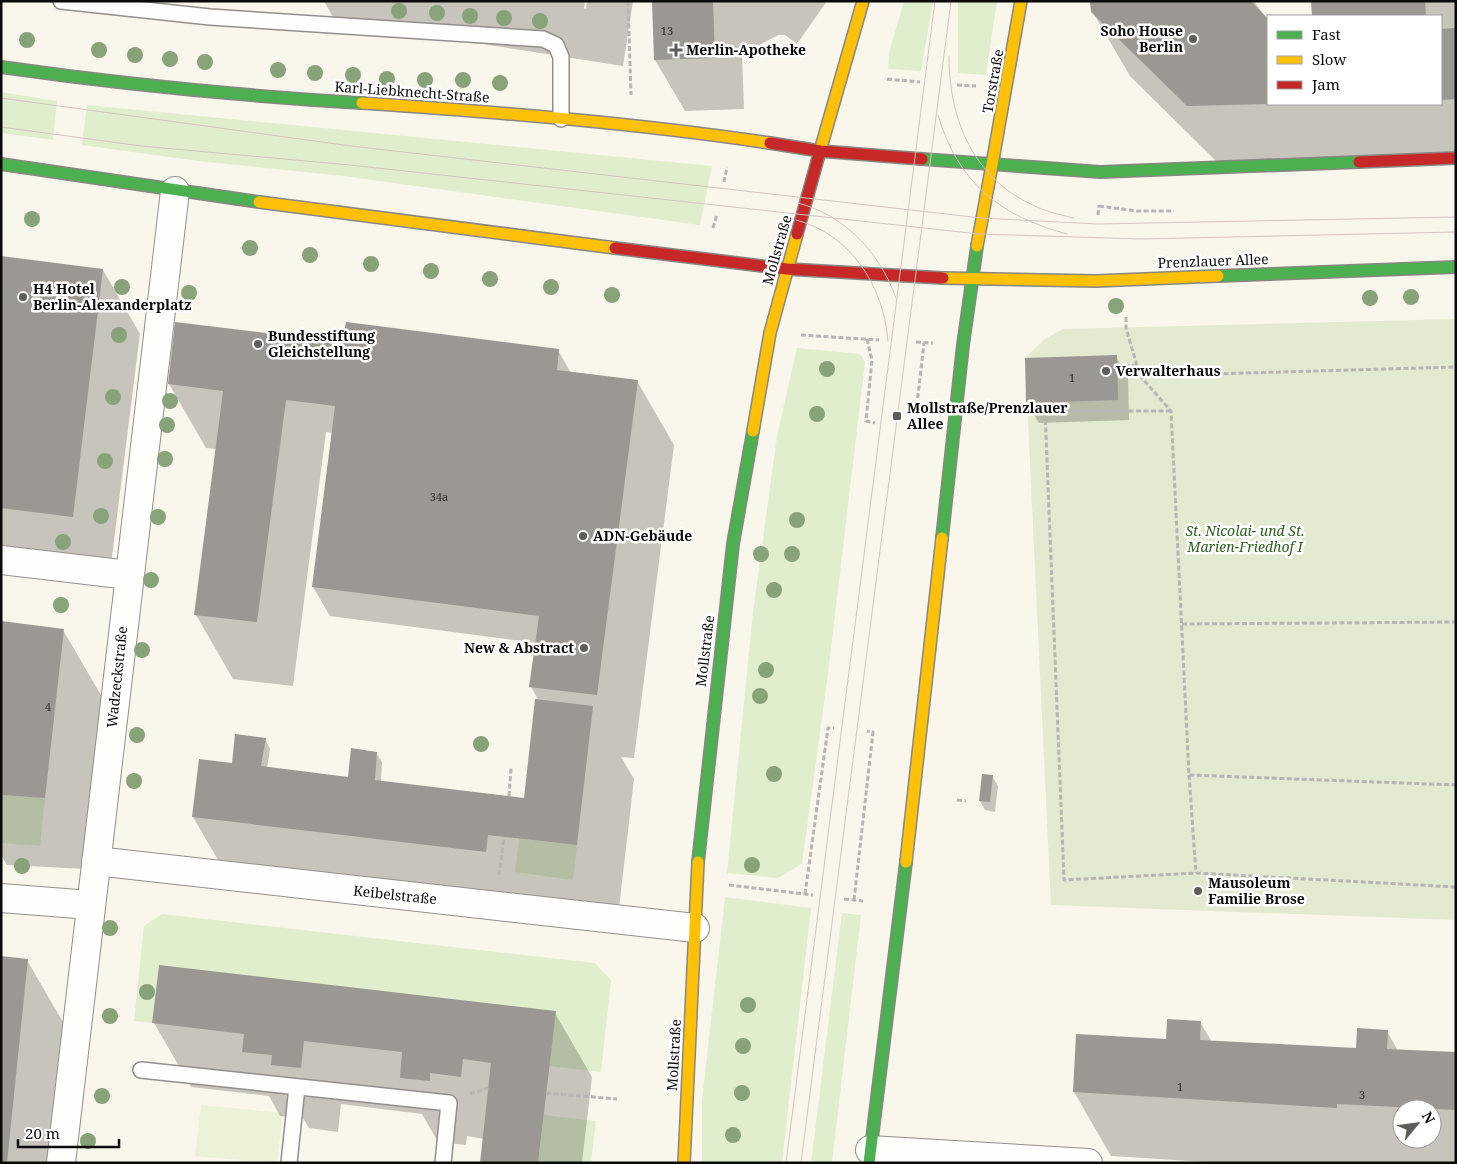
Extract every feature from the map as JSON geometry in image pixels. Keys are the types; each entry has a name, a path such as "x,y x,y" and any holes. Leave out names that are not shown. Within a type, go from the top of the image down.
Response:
{"main road":[{"path":"820,152 863,1"},
{"name":"Torstraße","path":"992,165 1021,1"},
{"name":"Karl-Liebknecht-Straße","path":"1,67 98,81 275,98 470,110 721,136 820,152 992,165"},
{"name":"Mollstraße","path":"684,1163 698,861 733,544 768,345 820,152"},
{"path":"870,1156 901,905 971,280 992,165 1100,172 1456,158"},
{"path":"1,164 175,191 698,260 787,269"},
{"name":"Prenzlauer Allee","path":"787,269 971,280 1096,281 1456,267"}],"street":[{"name":"Wadzeckstraße","path":"61,1163 175,191"},
{"path":"1,560 129,575"},
{"name":"Keibelstraße","path":"96,861 694,928"},
{"path":"1,898 90,905"},
{"path":"870,1156 1088,1163"}],"lane":[{"path":"61,1 210,17 543,39 556,45 561,57 561,119"},
{"path":"141,1070 449,1102 442,1163"},
{"path":"289,1163 297,1087"}],"path":[{"path":"628,1 631,126"},
{"path":"887,79 920,82"},
{"path":"958,85 984,87"},
{"path":"724,182 728,167"},
{"path":"1098,215 1099,199"},
{"path":"1099,206 1137,211 1174,211"},
{"path":"713,228 717,214"},
{"path":"1126,317 1126,328 1140,376 1171,411 1189,775 1196,873"},
{"path":"801,335 880,340"},
{"path":"867,339 872,360 866,421 874,423"},
{"path":"916,342 934,343"},
{"path":"908,402 917,404 924,343"},
{"path":"1117,366 1137,365"},
{"path":"1140,376 1456,367"},
{"path":"1171,411 1045,411 1064,880 1196,873 1456,886"},
{"path":"1182,624 1456,622"},
{"path":"805,894 828,728 834,728"},
{"path":"854,900 873,732 867,731"},
{"path":"509,796 511,768"},
{"path":"1189,775 1456,785"},
{"path":"958,800 966,801"},
{"path":"499,875 504,837"},
{"path":"725,885 813,895"},
{"path":"844,898 863,900"},
{"path":"546,1093 616,1099"}],"green space":[{"path":"904,1 933,1 921,71 888,69 889,53"},
{"path":"958,1 997,1 986,75 958,73"},
{"path":"1,92 57,101 53,140 1,133"},
{"path":"87,105 712,166 700,225 343,176 198,161 82,145"},
{"name":"St. Nicolai- und St. Marien-Friedhof I","path":"1456,319 1456,920 1051,905 1025,358 1045,339 1063,329"},
{"path":"797,348 860,354 865,362 828,674 802,864 778,878 727,873 753,612 777,436"},
{"path":"1,795 45,798 40,846 1,843"},
{"path":"519,839 577,845 573,880 515,872"},
{"path":"725,897 811,908 782,1163 702,1163 702,1100"},
{"path":"842,913 861,915 832,1163 811,1163"},
{"path":"162,914 595,963 611,980 601,1072 549,1066 159,965 152,1023 134,1021 144,926"},
{"path":"201,1105 283,1113 277,1163 195,1156"},
{"path":"544,1115 596,1121 591,1163 538,1163"}],"building":[{"path":"652,1 713,1 715,58 654,60"},
{"name":"Soho House Berlin","path":"1090,1 1251,1 1267,18 1267,104 1187,106 1091,12"},
{"path":"1311,1 1425,1 1426,15 1312,15"},
{"path":"1456,28 1456,99 1442,100 1442,29"},
{"path":"1,256 103,269 73,517 1,508"},
{"path":"175,322 342,342 346,322 559,349 557,370 638,380 597,695 529,687 539,616 312,587 335,406 286,400 257,622 194,615 223,391 168,384"},
{"name":"Verwalterhaus","path":"1117,355 1118,400 1026,403 1025,358"},
{"path":"1,621 64,629 45,798 1,795"},
{"path":"535,699 593,706 577,845 488,835 486,852 192,817 199,759 232,763 235,734 266,738 261,766 348,777 351,748 377,752 375,780 524,798"},
{"path":"982,774 993,775 990,802 979,801"},
{"path":"1,956 28,959 7,1163 1,1163"},
{"path":"159,965 556,1011 538,1163 480,1163 491,1063 463,1059 461,1077 430,1073 430,1081 400,1078 402,1052 304,1041 301,1068 271,1065 272,1055 242,1052 244,1034 152,1023"},
{"path":"1167,1019 1201,1021 1200,1040 1356,1048 1357,1028 1388,1030 1387,1049 1456,1052 1456,1110 1442,1109 1442,1099 1392,1099 1392,1107 1337,1104 1337,1108 1073,1092 1076,1034 1166,1039"}],"tram line":[{"path":"786,1163 935,1"},
{"path":"801,1163 951,1"},
{"path":"949,56 951,86 957,114 966,140 980,162 997,182 1019,198 1044,210 1074,218"},
{"path":"1,98 351,146 981,218 1098,224 1456,217"},
{"path":"938,115 957,160 970,178 985,193 1021,217 1043,227 1067,234"},
{"path":"1,127 141,146 350,165 979,234 1141,239 1456,232"},
{"path":"798,203 831,217 859,238 881,266 896,298"},
{"path":"796,220 816,227 833,237 848,250 861,266 872,283 880,301 888,341"}],"traffic: fast":[{"path":"1,67 181,89 362,103"},
{"path":"922,159 1100,172 1359,162"},
{"path":"1,164 259,202"},
{"path":"942,538 963,345 977,246"},
{"path":"1218,276 1456,267"},
{"path":"698,862 733,544 753,431"},
{"path":"869,1163 906,862"}],"traffic: slow":[{"path":"820,151 863,1"},
{"path":"992,165 1021,1"},
{"path":"362,103 566,119 770,143"},
{"path":"977,246 992,165"},
{"path":"259,202 615,248"},
{"path":"753,431 770,333 797,234"},
{"path":"943,278 1096,281 1218,276"},
{"path":"906,862 942,538"},
{"path":"684,1163 698,862"}],"traffic: jam":[{"path":"770,143 820,151 922,159"},
{"path":"797,234 820,151"},
{"path":"1359,162 1456,158"},
{"path":"615,248 787,269 943,278"}],"place":[{"name":"Soho House Berlin","path":"1193,39"},
{"name":"Merlin-Apotheke","path":"676,50"},
{"name":"H4 Hotel Berlin-Alexanderplatz","path":"23,297"},
{"name":"Bundesstiftung Gleichstellung","path":"258,344"},
{"name":"Verwalterhaus","path":"1106,371"},
{"name":"Mollstraße/Prenzlauer Allee","path":"897,416"},
{"name":"ADN-Gebäude","path":"583,536"},
{"name":"New & Abstract","path":"584,648"},
{"name":"Mausoleum Familie Brose","path":"1198,891"}]}
